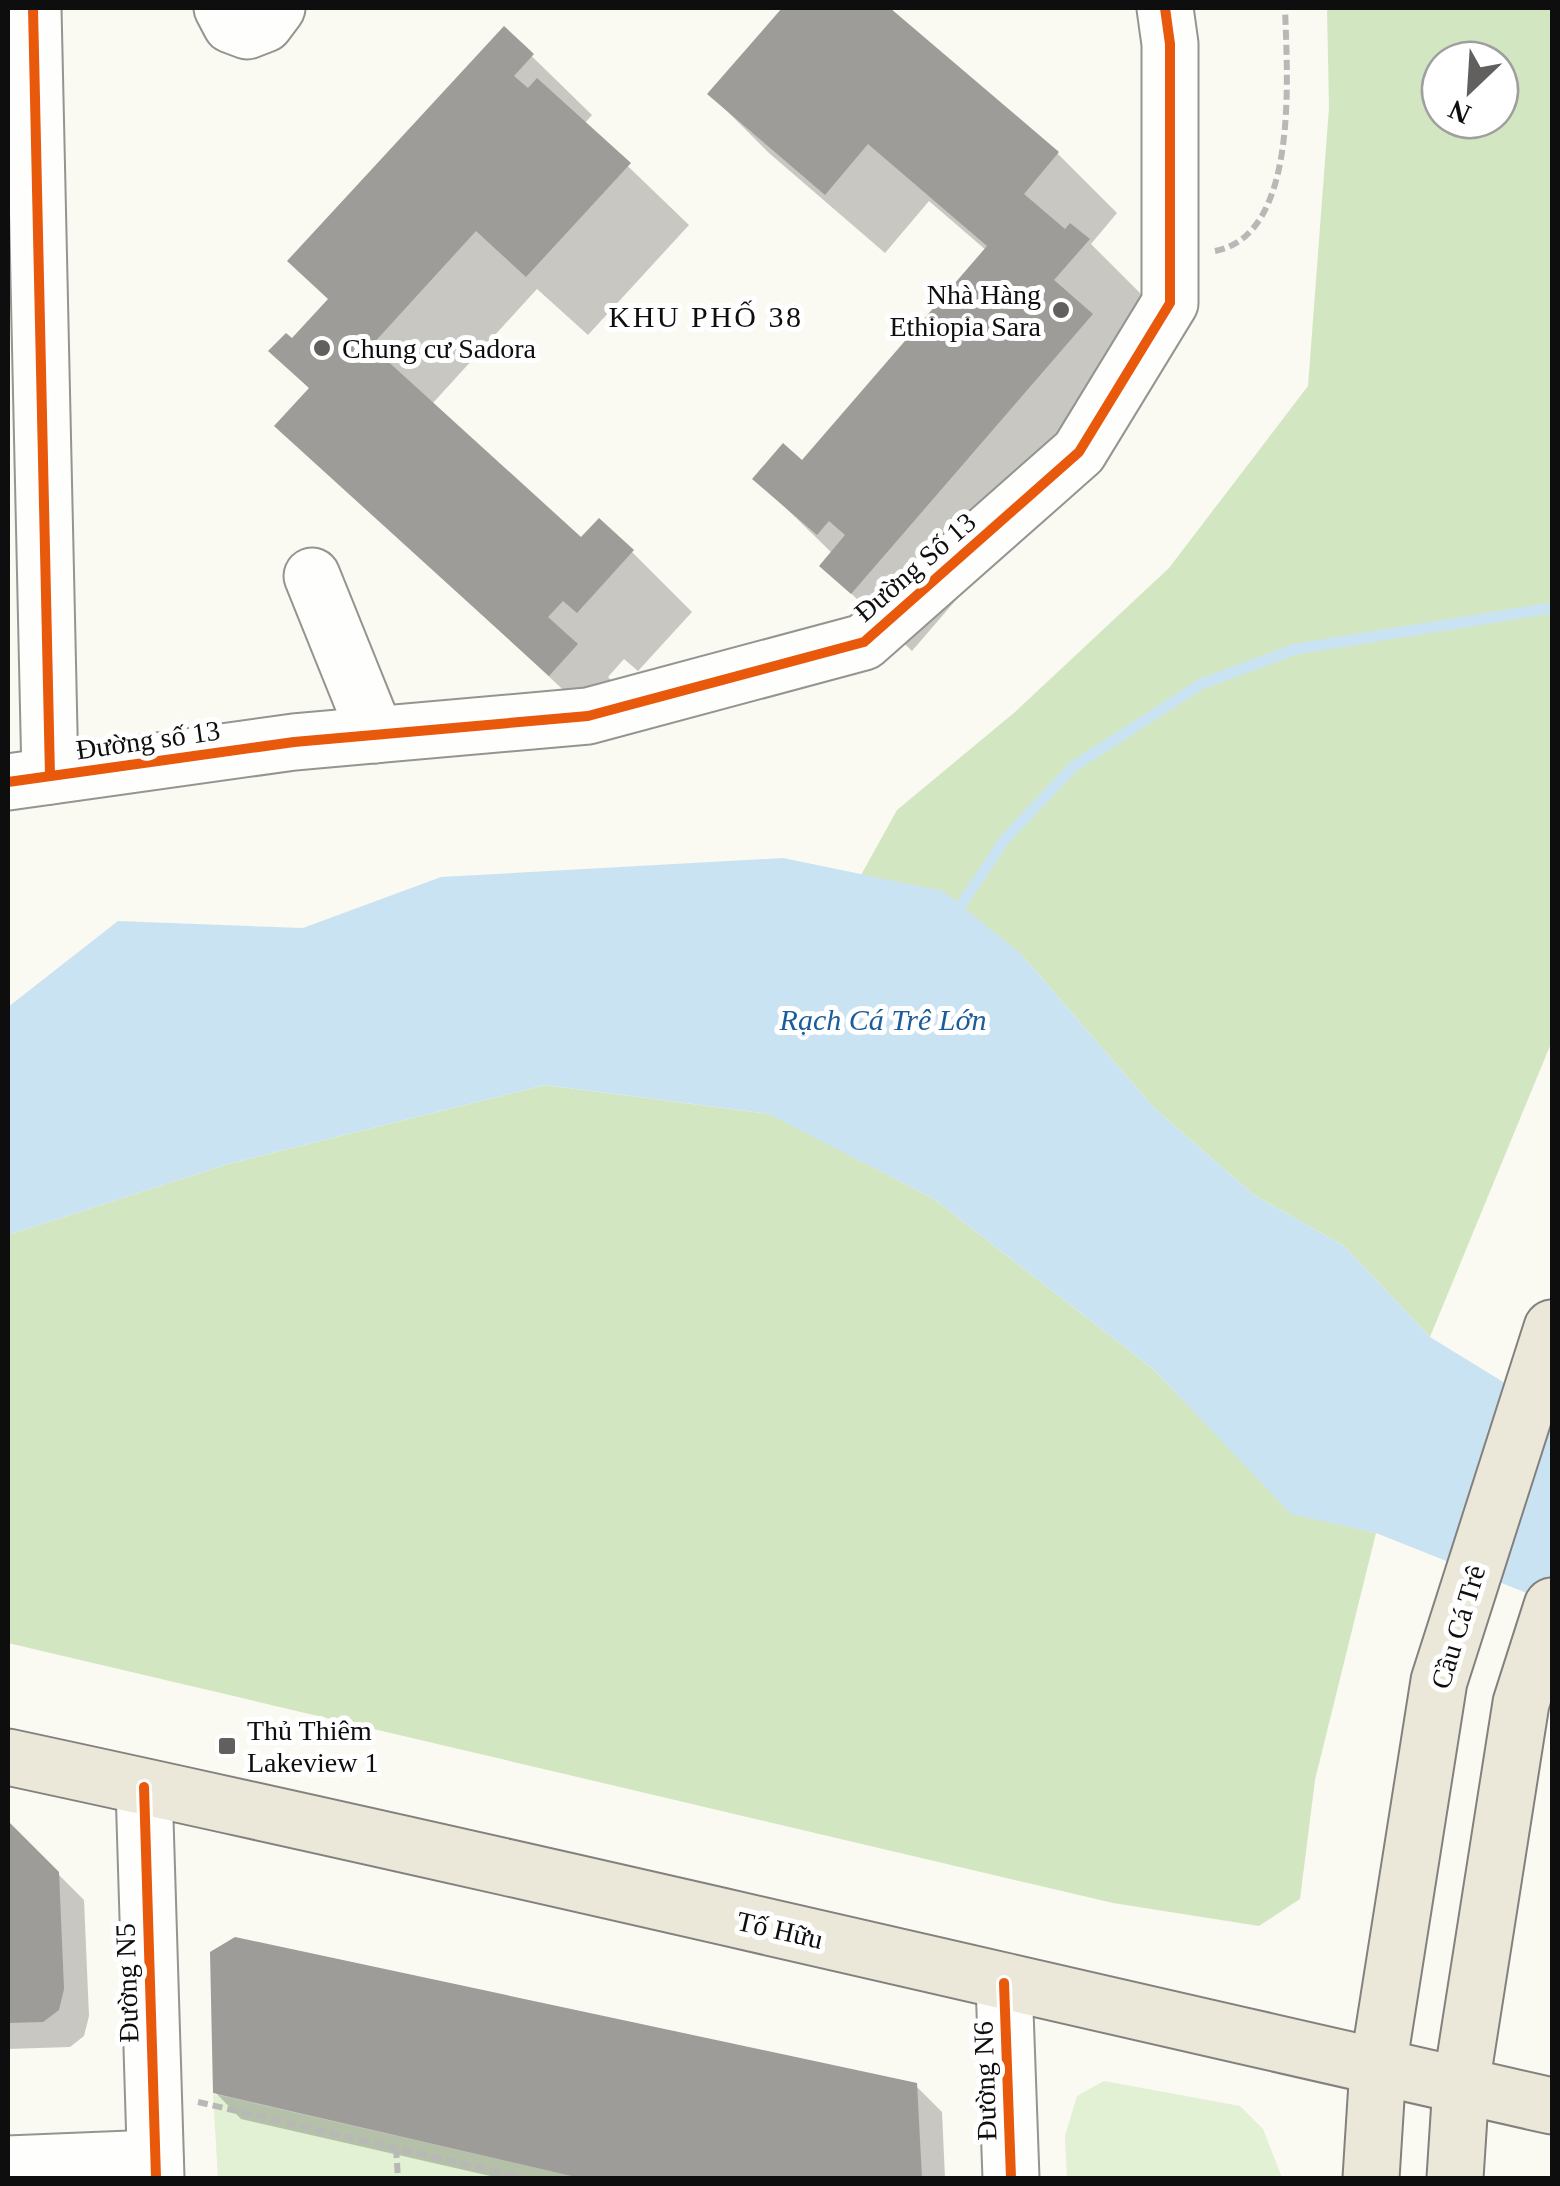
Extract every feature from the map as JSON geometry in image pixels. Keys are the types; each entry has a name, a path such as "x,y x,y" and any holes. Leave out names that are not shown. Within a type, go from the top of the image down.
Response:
{"main road":[{"name":"Cầu Cá Trê","path":"1371,2178 1378,2067 1439,1681 1552,1328"},
{"path":"1455,2178 1461,2085 1521,1703 1552,1606"},
{"name":"Tố Hữu","path":"8,1758 439,1850 1552,2106"}],"street":[{"path":"29,779 33,8"},
{"path":"222,8 231,25 247,31 265,24 277,8"},
{"name":"Đường Số 13","path":"294,742 588,716 864,642 1079,452 1170,303 1170,44 1165,8"},
{"path":"312,576 376,735"},
{"name":"Đường số 13","path":"29,779 294,742"},
{"name":"Đường N5","path":"144,1787 156,2168"},
{"name":"Đường N6","path":"1004,1983 1011,2178"},
{"path":"8,2164 156,2168"}],"path":[{"path":"1208,252 1244,240 1271,196 1285,127 1285,8"},
{"path":"153,2092 524,2178"},
{"path":"396,2148 398,2178"}],"green space":[{"path":"1327,8 1552,8 1552,1041 1430,1337 1344,1246 1254,1195 1154,1108 1021,954 861,875 897,810 1015,712 1169,568 1308,386 1329,108"},
{"path":"545,1085 770,1114 934,1199 1153,1369 1291,1513 1376,1533 1315,1780 1300,1899 1259,1926 1113,1903 8,1643 8,1235 228,1164"},
{"path":"1104,2081 1240,2106 1263,2129 1282,2178 1067,2178 1065,2136 1077,2096"},
{"path":"213,2094 580,2178 218,2178"}],"water":[{"name":"Rạch Cá Trê Lớn","path":"783,858 943,891 1021,954 1154,1108 1254,1195 1344,1246 1430,1337 1552,1412 1552,1603 1376,1533 1291,1514 1153,1369 934,1199 769,1114 545,1085 228,1164 8,1235 8,1007 118,921 303,928 441,877"}],"building":[{"path":"782,8 890,8 1059,152 1024,194 1065,229 1070,223 1090,239 1054,280 1093,314 851,594 819,566 845,535 829,521 817,535 752,479 783,443 802,460 987,246 868,144 825,195 707,94"},
{"name":"Chung cư Sadora","path":"504,26 534,54 514,76 528,88 537,78 631,163 526,277 476,231 371,346 581,537 599,518 634,550 577,613 563,601 548,617 578,644 549,676 274,426 309,388 268,351 286,333 292,338 328,299 287,261"},
{"path":"8,1821 59,1872 64,1989 59,2010 43,2022 8,2023"},
{"path":"235,1937 917,2083 922,2178 580,2178 213,2093 210,1952"}],"waterway":[{"path":"961,905 1005,839 1074,766 1201,684 1296,649 1552,608"}],"cycle path":[{"path":"33,8 50,776"},
{"path":"8,782 294,742 588,716 864,642 1079,452 1170,303 1170,44 1165,8"},
{"path":"144,1787 156,2178"},
{"path":"1004,1983 1011,2178"}],"place":[{"name":"Nhà Hàng Ethiopia Sara","path":"1061,310"},
{"name":"Chung cư Sadora","path":"322,348"},
{"name":"Thủ Thiêm Lakeview 1","path":"227,1746"}],"district":[{"name":"KHU PHỐ 38","path":"706,316"}]}
